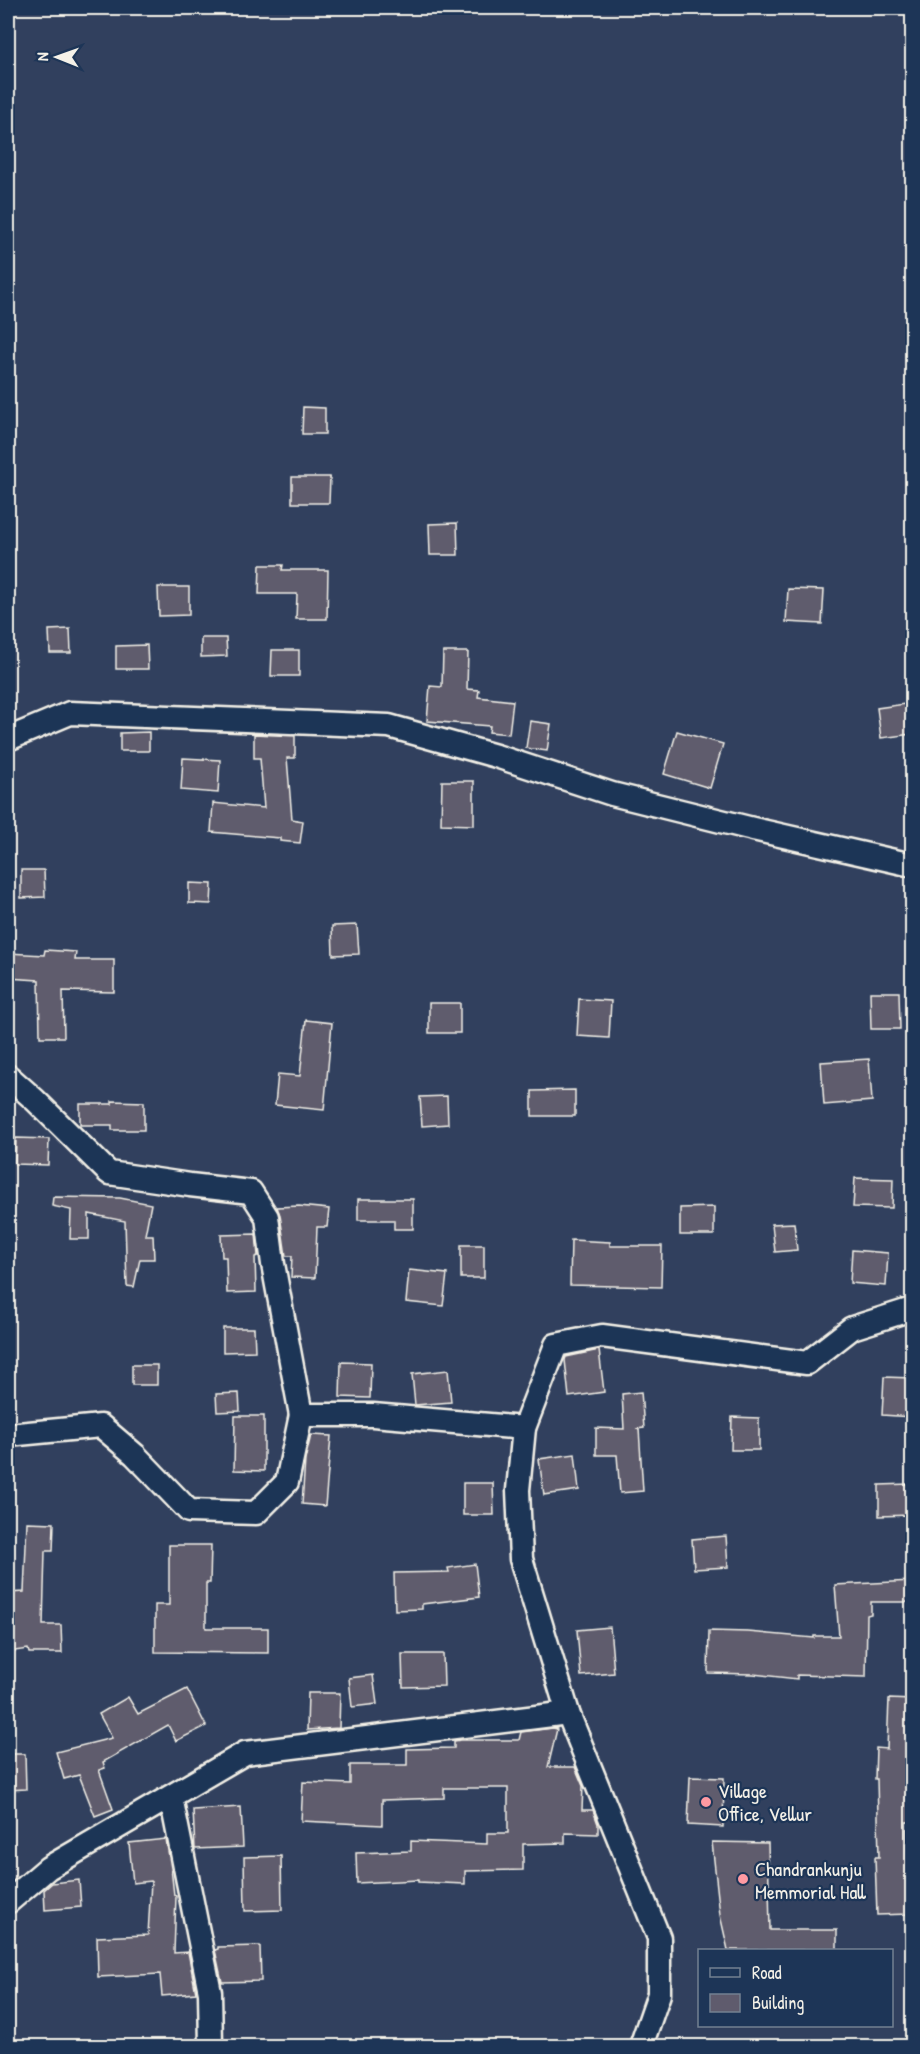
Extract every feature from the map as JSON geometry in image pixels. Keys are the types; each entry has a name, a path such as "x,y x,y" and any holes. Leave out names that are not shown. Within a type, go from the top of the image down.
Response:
{"street":[{"path":"8,739 70,713 389,726 496,756 612,794 912,865"},
{"path":"8,1076 109,1173 251,1192 267,1217 273,1264 301,1415 287,1482 256,1513 189,1511 135,1455 100,1426 8,1435"},
{"path":"640,2046 659,1994 659,1938 568,1713 521,1559 518,1490 524,1428 556,1345 602,1336 807,1363 852,1328 912,1309"},
{"path":"301,1415 373,1415 524,1428"},
{"path":"8,1902 48,1868 246,1753 568,1713"},
{"path":"171,1797 210,1992 211,2046"}],"building":[{"path":"303,407 325,408 325,434 302,434"},
{"path":"292,477 330,477 329,503 292,503"},
{"path":"457,523 458,555 430,555 429,524"},
{"path":"260,565 283,565 282,570 328,570 327,619 296,619 297,594 259,594"},
{"path":"158,587 189,587 189,615 159,616"},
{"path":"788,589 824,590 822,624 786,622"},
{"path":"70,629 71,653 50,653 49,630"},
{"path":"201,638 226,638 227,656 201,657"},
{"path":"147,645 148,669 116,669 116,646"},
{"path":"272,650 299,650 299,676 271,676"},
{"path":"443,652 468,652 467,689 479,690 478,697 513,701 509,734 489,732 490,726 427,721 430,686 442,687"},
{"path":"912,703 912,734 881,738 877,708"},
{"path":"530,721 551,724 547,751 526,748"},
{"path":"677,731 723,744 710,788 664,774"},
{"path":"149,732 149,751 120,751 120,733"},
{"path":"254,734 295,736 295,758 287,758 292,819 303,821 300,843 280,841 280,838 211,832 213,803 264,808 260,758 254,758"},
{"path":"183,758 220,760 218,793 181,790"},
{"path":"442,781 474,781 474,825 441,824"},
{"path":"21,870 44,870 45,897 21,898"},
{"path":"189,883 212,884 211,904 189,903"},
{"path":"357,925 359,954 333,955 332,926"},
{"path":"45,950 76,952 75,960 114,960 114,992 63,991 64,1037 40,1037 39,980 8,978 8,953 44,955"},
{"path":"870,992 899,992 900,1029 871,1029"},
{"path":"579,999 611,1001 609,1038 577,1036"},
{"path":"429,1003 460,1003 460,1033 429,1033"},
{"path":"306,1020 332,1023 324,1110 275,1105 278,1074 300,1076"},
{"path":"869,1059 872,1101 824,1105 821,1062"},
{"path":"575,1090 575,1116 532,1116 532,1091"},
{"path":"447,1096 448,1124 422,1126 420,1097"},
{"path":"112,1101 144,1102 144,1130 112,1130 112,1125 80,1125 80,1104 112,1104"},
{"path":"16,1138 49,1139 48,1165 15,1164"},
{"path":"855,1178 893,1179 892,1208 853,1207"},
{"path":"53,1197 120,1198 151,1204 145,1235 153,1235 154,1259 140,1259 134,1287 127,1286 125,1221 89,1214 89,1239 70,1239 71,1210 52,1206"},
{"path":"358,1199 413,1199 413,1229 394,1229 394,1220 358,1220"},
{"path":"299,1206 329,1209 327,1227 317,1227 315,1278 291,1277 292,1256 286,1256 277,1207"},
{"path":"714,1207 714,1235 680,1235 680,1208"},
{"path":"794,1223 797,1250 775,1252 772,1224"},
{"path":"256,1234 258,1256 255,1257 256,1292 227,1293 226,1257 222,1257 221,1235"},
{"path":"571,1240 610,1242 610,1246 662,1246 661,1287 570,1285"},
{"path":"461,1245 484,1245 484,1278 461,1278"},
{"path":"852,1250 888,1253 886,1286 850,1283"},
{"path":"409,1270 447,1274 443,1306 406,1302"},
{"path":"223,1328 254,1328 255,1351 223,1352"},
{"path":"599,1350 604,1392 569,1397 566,1357"},
{"path":"341,1362 371,1363 370,1398 340,1397"},
{"path":"132,1365 157,1365 157,1385 132,1385"},
{"path":"448,1370 451,1402 415,1405 412,1374"},
{"path":"884,1377 912,1378 912,1417 882,1415"},
{"path":"641,1392 644,1428 636,1429 639,1429 643,1491 620,1493 617,1455 596,1455 596,1428 624,1429 622,1394"},
{"path":"239,1393 240,1411 217,1412 216,1394"},
{"path":"235,1416 264,1416 264,1471 234,1470"},
{"path":"732,1417 759,1418 759,1450 731,1450"},
{"path":"311,1435 331,1436 325,1506 302,1504 305,1460"},
{"path":"575,1454 579,1490 544,1495 539,1459"},
{"path":"463,1483 493,1483 494,1515 463,1515"},
{"path":"910,1484 911,1515 879,1516 879,1485"},
{"path":"27,1522 54,1523 53,1551 45,1551 43,1625 61,1625 62,1653 29,1653 28,1649 8,1652 8,1593 24,1592"},
{"path":"726,1536 728,1567 694,1569 692,1539"},
{"path":"169,1545 211,1545 210,1583 206,1583 206,1628 268,1628 268,1653 155,1652 155,1605 169,1605"},
{"path":"475,1564 479,1597 422,1604 422,1609 395,1610 394,1573 449,1572 448,1568"},
{"path":"912,1581 912,1602 871,1602 871,1614 867,1615 866,1677 797,1675 797,1679 753,1674 708,1673 709,1631 814,1638 814,1636 839,1636 835,1585"},
{"path":"610,1627 614,1673 581,1676 577,1630"},
{"path":"402,1654 443,1654 444,1686 403,1687"},
{"path":"373,1675 377,1704 352,1707 349,1678"},
{"path":"187,1689 206,1726 176,1741 168,1725 103,1762 105,1768 99,1770 113,1809 95,1816 79,1775 64,1779 56,1752 112,1738 99,1714 128,1697 138,1714"},
{"path":"308,1693 340,1693 339,1728 307,1730"},
{"path":"889,1699 912,1700 912,1822 906,1822 909,1914 877,1915 875,1857 879,1857 877,1779 875,1779 876,1748 887,1749"},
{"path":"557,1729 548,1767 575,1767 583,1786 582,1810 593,1810 598,1824 598,1834 565,1833 565,1843 523,1844 523,1870 465,1871 465,1884 418,1882 418,1880 357,1883 356,1853 411,1851 411,1841 487,1844 487,1833 508,1833 508,1788 444,1788 444,1798 382,1800 382,1825 301,1821 303,1782 350,1784 350,1765 407,1765 407,1749 454,1748 454,1741 461,1740 519,1740 521,1732"},
{"path":"8,1754 25,1754 26,1789 8,1790"},
{"name":"Village Office, Vellur","path":"690,1777 724,1778 723,1827 688,1825"},
{"path":"241,1807 243,1847 195,1849 193,1810"},
{"path":"166,1839 176,1896 174,1953 188,1952 196,1993 162,1996 160,1974 98,1977 97,1937 148,1935 151,1881 133,1883 129,1843"},
{"name":"Chandrankunju Memmorial Hall","path":"712,1842 768,1843 770,1930 837,1930 837,1949 728,1949 720,1915"},
{"path":"281,1856 282,1910 245,1911 244,1857"},
{"path":"79,1880 81,1907 45,1910 44,1890 52,1883"},
{"path":"260,1946 261,1981 222,1982 215,1950 218,1947"}],"place":[{"name":"Village Office, Vellur","path":"706,1802"},
{"name":"Chandrankunju Memmorial Hall","path":"743,1879"}]}
